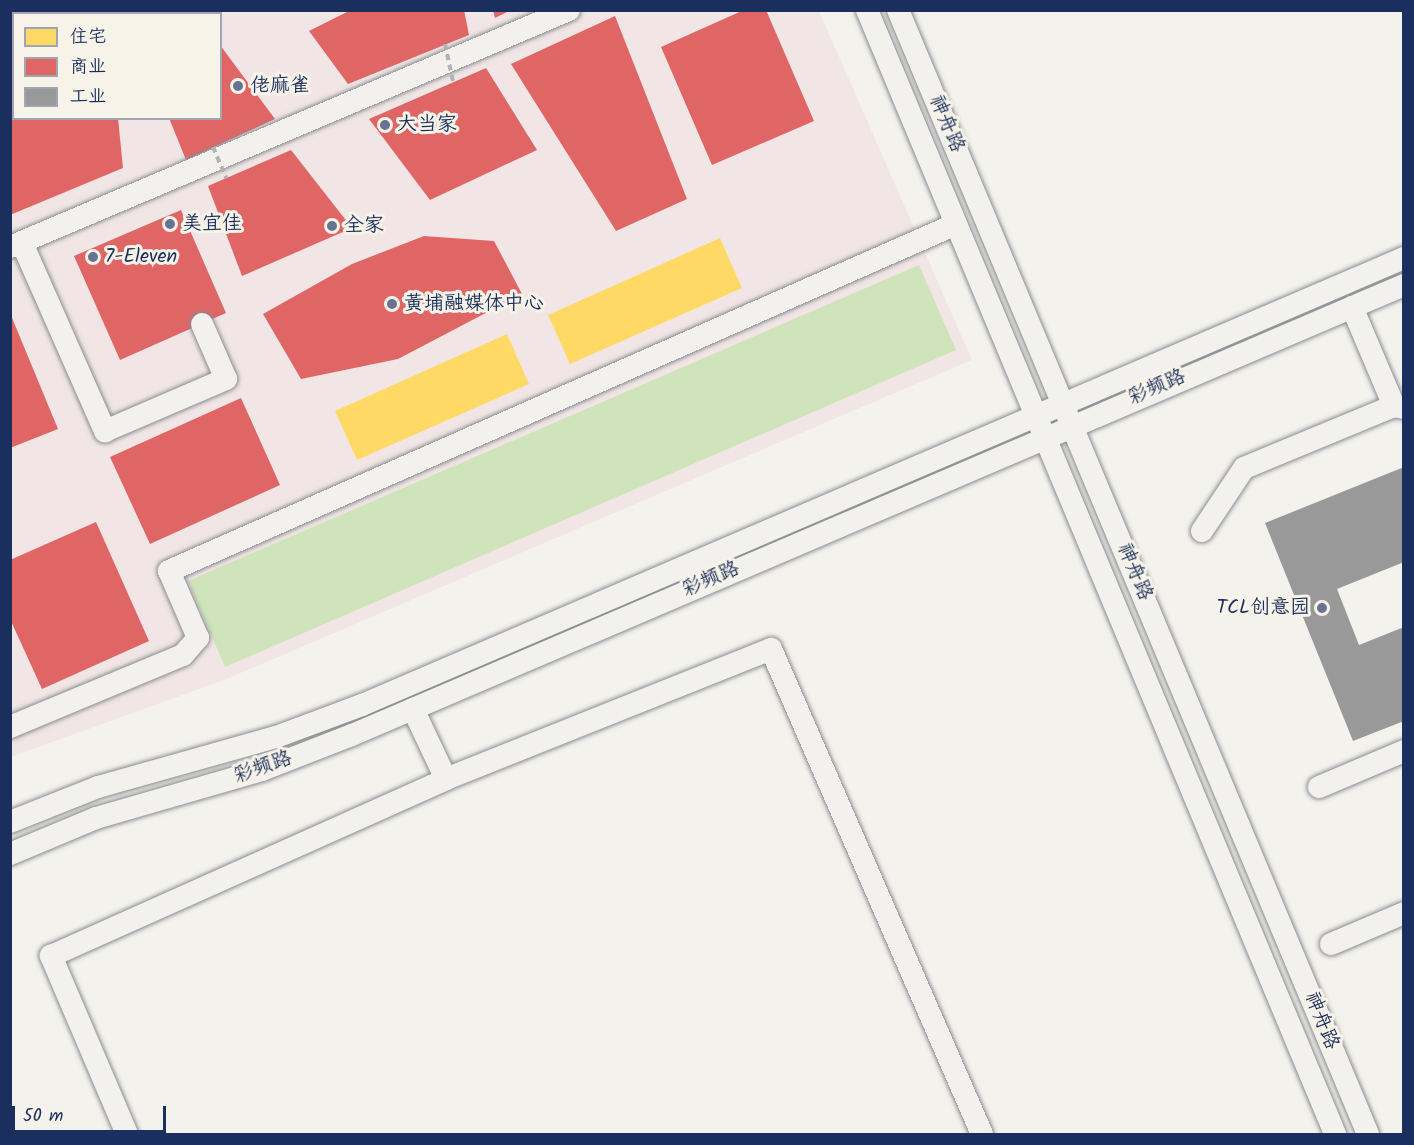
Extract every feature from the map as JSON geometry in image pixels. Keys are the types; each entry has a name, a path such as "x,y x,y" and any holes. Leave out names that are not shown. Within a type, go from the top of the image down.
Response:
{"street":[{"path":"202,324 226,379 105,431 16,245 569,10"},
{"name":"神舟路","path":"867,10 1033,415 1335,1134"},
{"name":"神舟路","path":"898,10 1073,423 1368,1134"},
{"path":"10,728 183,655 198,638 169,571 954,225"},
{"name":"彩频路","path":"10,822 98,787 276,737 362,705 1033,415 1404,258"},
{"name":"彩频路","path":"10,855 96,818 262,770 413,709 1042,436 1404,285"},
{"path":"1202,531 1244,468 1399,407 1352,307"},
{"path":"126,1134 51,956 446,779 771,649 982,1134"},
{"path":"413,709 446,779"},
{"path":"1319,787 1404,751"},
{"path":"1331,944 1404,913"},
{"path":"1310,1074 1321,1134"},
{"path":"1342,1075 1386,1134"}],"path":[{"path":"445,44 453,82"},
{"path":"213,147 226,178"}],"shaded area":[{"path":"11,11 819,11 972,360 224,680 11,757"}],"green space":[{"path":"919,265 956,350 225,667 188,581"}],"building: 住宅":[{"path":"720,238 742,288 570,364 548,315"},
{"path":"507,334 529,384 357,460 335,411"}],"building: 商业":[{"path":"10,10 92,10 12,12 12,120 118,120 123,168 10,215"},
{"path":"195,10 196,12 176,12"},
{"path":"351,10 464,10 469,35 348,84 309,31"},
{"path":"493,10 511,10 495,18"},
{"path":"744,10 766,10 814,121 712,165 661,47"},
{"path":"615,16 687,199 616,231 511,64"},
{"path":"222,48 275,119 186,160 170,120 222,120"},
{"path":"486,68 537,150 430,200 369,119"},
{"path":"291,150 352,228 242,276 208,186"},
{"path":"181,210 226,313 120,360 74,256"},
{"name":"黄埔融媒体中心","path":"424,236 494,241 522,294 398,359 301,379 263,314 352,264"},
{"path":"10,313 58,429 10,448"},
{"path":"241,398 280,485 150,544 110,457"},
{"path":"96,522 149,641 42,689 10,619 10,560"}],"building: 工业":[{"name":"TCL创意园","path":"1404,467 1404,562 1337,589 1359,645 1404,627 1404,721 1353,741 1265,523"}],"place":[{"name":"佬麻雀","path":"238,86"},
{"name":"大当家","path":"385,125"},
{"name":"美宜佳","path":"170,224"},
{"name":"全家","path":"332,226"},
{"name":"7-Eleven","path":"93,257"},
{"name":"黄埔融媒体中心","path":"392,304"},
{"name":"TCL创意园","path":"1322,608"}]}
